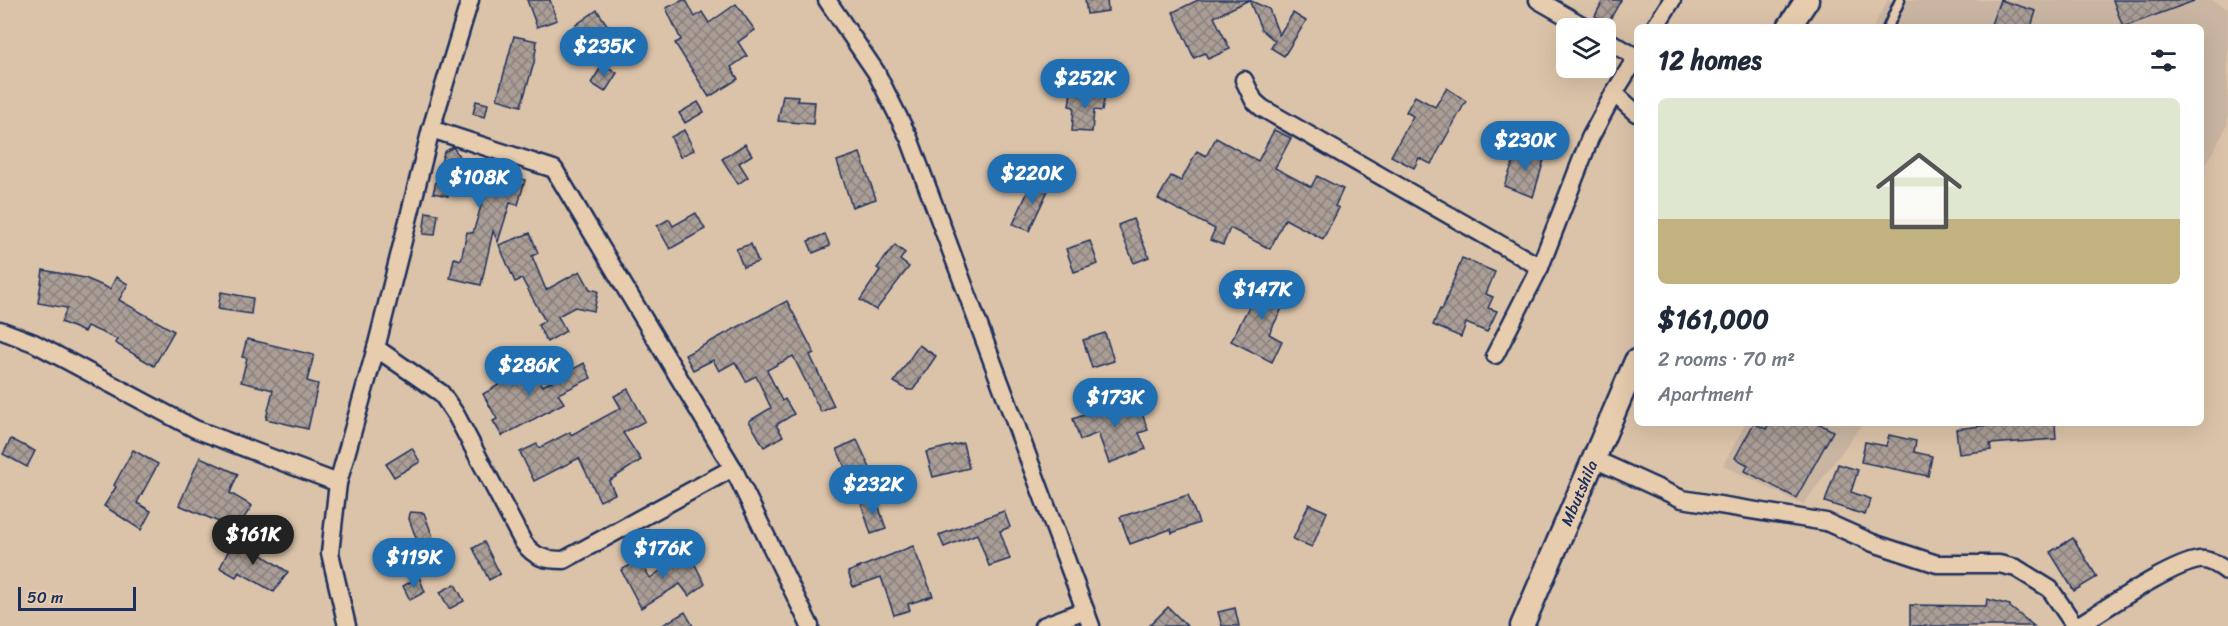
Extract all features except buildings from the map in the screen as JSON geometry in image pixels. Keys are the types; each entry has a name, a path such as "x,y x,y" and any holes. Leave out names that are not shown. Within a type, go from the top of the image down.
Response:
{"street":[{"path":"347,626 330,553 338,483 376,348 431,129 470,0"},
{"path":"827,0 876,72 909,138 1088,618 1043,626"},
{"path":"1538,0 1570,18"},
{"path":"1657,24 1672,0"},
{"path":"1792,24 1807,0"},
{"path":"1616,45 1634,56"},
{"path":"1495,355 1540,267 1590,138 1634,60"},
{"path":"1244,80 1254,101 1262,108 1540,267"},
{"path":"1614,93 1634,110"},
{"path":"431,129 554,169 733,468 810,626"},
{"path":"0,330 34,344 195,429 338,483"},
{"path":"376,348 441,393 523,542 532,554 545,560 564,560 733,468"},
{"name":"Mbutshila","path":"1522,626 1634,366"},
{"path":"1594,459 1682,499 1826,522 1882,546 1937,564 1999,564 2016,568 2050,589 2076,626 2167,574 2200,559 2218,565 2228,572"}],"lane":[{"path":"1889,24 1899,0"}],"shaded area":[{"path":"1888,0 2212,0 2228,9 2228,124 2204,169 2204,24 1875,24"},
{"path":"1744,426 1861,426 1803,505 1723,465"}]}
